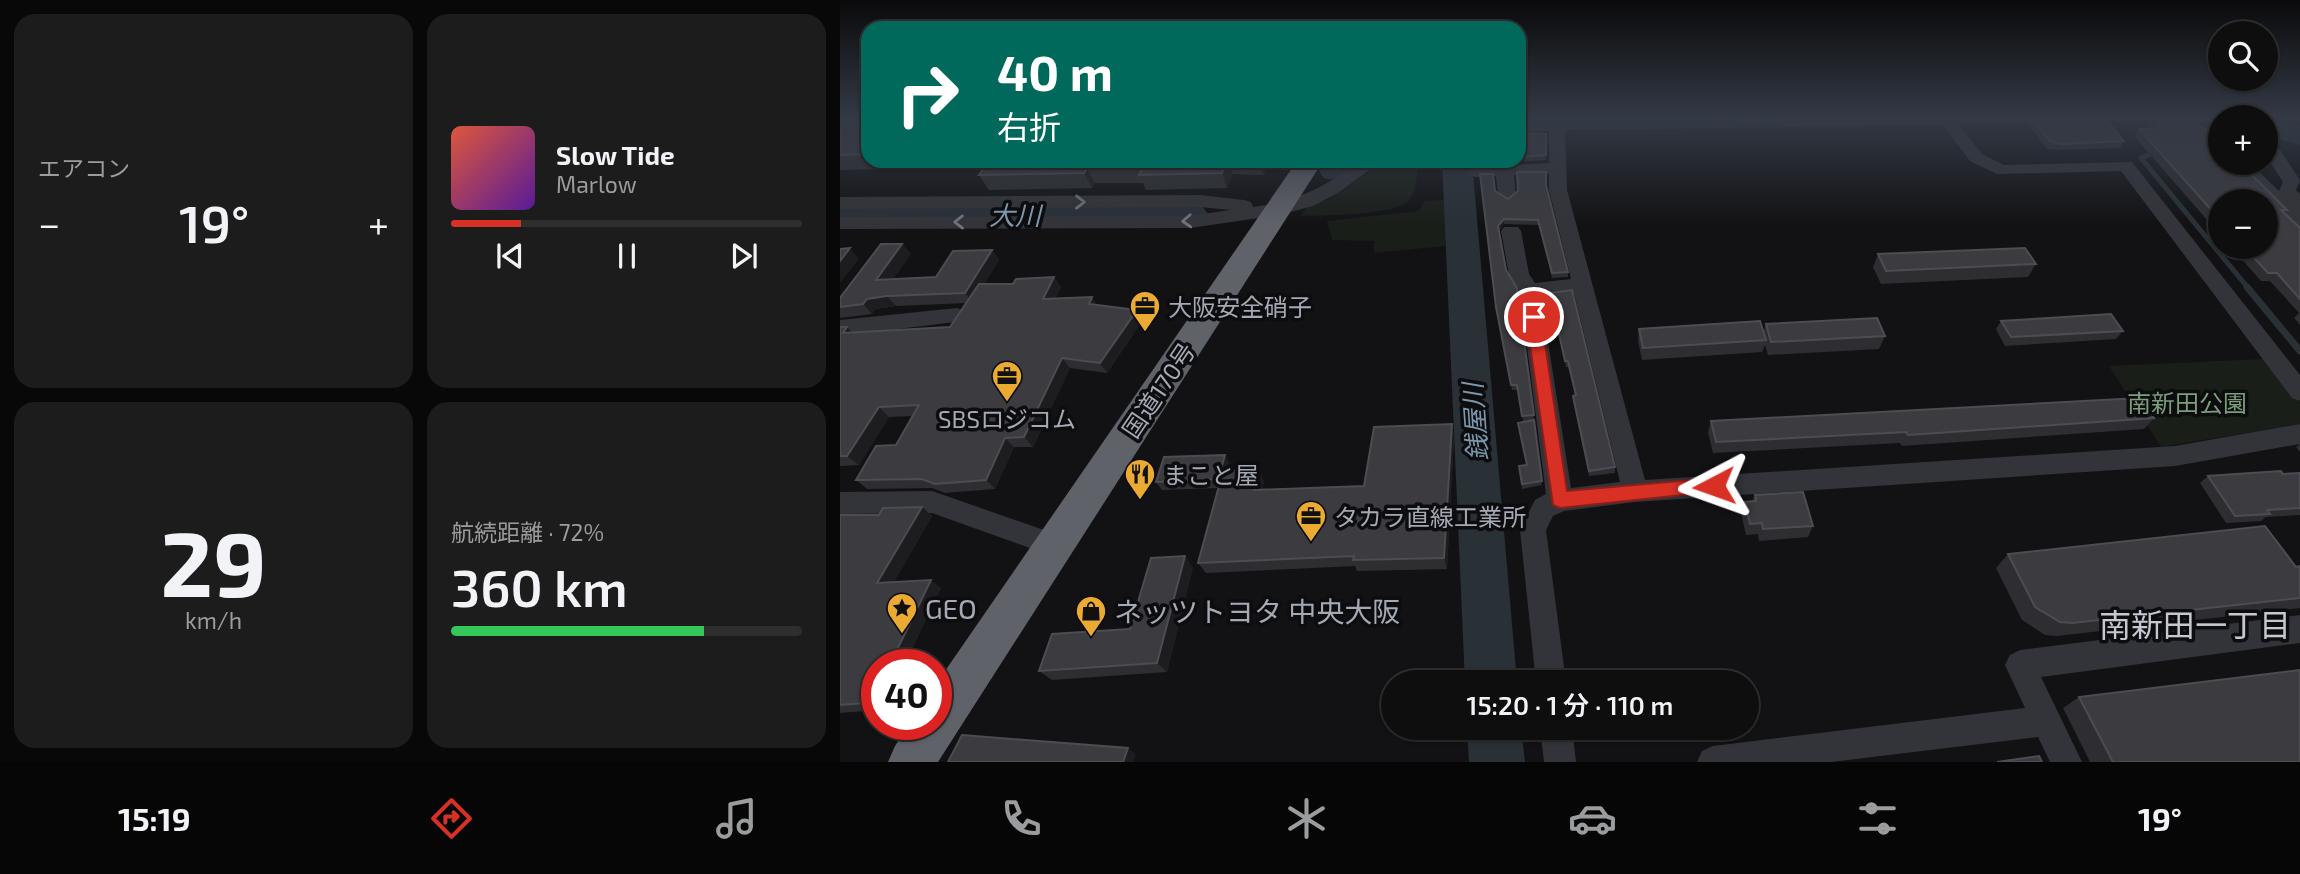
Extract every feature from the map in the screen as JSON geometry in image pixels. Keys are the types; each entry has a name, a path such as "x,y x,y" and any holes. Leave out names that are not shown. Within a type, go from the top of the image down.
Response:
{"highway":[{"name":"国道170号","path":"952,700 1305,168"},
{"name":"国道170号","path":"911,762 925,740"}],"street":[{"path":"1557,154 1558,190 1635,491"},
{"path":"1971,154 1985,166 2003,170 2126,166 2300,392"},
{"path":"2278,159 2297,185 2287,190 2300,207"},
{"path":"840,223 1190,222 1279,209 1306,202 1362,168"},
{"path":"1475,172 1557,168"},
{"path":"1505,171 1507,196"},
{"path":"2252,175 2300,223"},
{"path":"840,203 1200,201 1279,209"},
{"path":"1511,231 1519,275 1530,291 1560,500"},
{"path":"1530,291 1581,285"},
{"path":"840,327 957,316"},
{"path":"1550,670 1533,530 1544,508 1560,500 1635,491 2175,456 2300,434"},
{"path":"840,503 932,502 1055,545"},
{"path":"2066,762 2020,665 2300,629"},
{"path":"1713,762 1931,733 2047,721"},
{"path":"1557,740 1560,762"}],"green space":[{"path":"1375,168 1418,168 1414,191 1403,205 1359,214 1301,216 1306,208 1331,198"},
{"path":"1447,200 1445,246 1374,253 1374,241 1332,240 1327,221 1419,211 1424,201"},
{"name":"南新田公園","path":"2264,359 2300,403 2300,424 2161,447 2109,366"}],"building":[{"path":"1526,154 1546,155 1526,156"},
{"path":"2161,154 2208,154 2208,175 2252,175 2266,189 2208,189 2208,206"},
{"path":"984,168 1143,168 1087,169 1084,173 979,175"},
{"path":"1143,168 1224,168 1222,173 1139,175"},
{"path":"1517,172 1546,172 1546,185 1568,272 1552,273 1538,220 1504,219 1498,226 1506,270 1517,288 1534,415 1522,416 1517,385 1511,385 1496,307 1480,174 1493,174 1495,191 1508,199 1518,191"},
{"path":"2278,201 2287,210 2281,210 2300,228 2300,299 2277,273 2268,273 2255,259 2278,259"},
{"path":"881,244 902,244 876,280 936,277 953,251 992,250 965,293 887,296 867,299 863,304 840,307 840,298"},
{"path":"850,248 840,261 840,249"},
{"path":"2025,248 2036,264 1886,271 1878,254"},
{"path":"1054,277 1043,299 1092,297 1089,304 1137,310 1100,363 1062,358 1024,437 1005,438 986,480 935,484 922,479 856,480 876,446 896,445 919,405 879,407 847,456 840,456 840,327 847,327 843,333 950,327 979,284 1013,284 1016,279"},
{"path":"1572,290 1615,467 1589,471 1573,396 1576,395 1568,361 1565,361 1550,293"},
{"path":"2111,314 2123,331 2011,337 2001,321"},
{"path":"1877,318 1885,336 1771,342 1766,324"},
{"path":"1760,321 1766,340 1643,348 1639,329"},
{"path":"2140,398 2154,418 1908,435 1906,432 1716,442 1711,421"},
{"path":"1534,420 1542,481 1522,484 1519,466 1527,465 1518,423"},
{"path":"1452,424 1444,558 1353,560 1354,556 1198,563 1223,471 1258,469 1254,490 1364,486 1374,427"},
{"path":"1225,455 1218,479 1156,482 1164,457"},
{"path":"2281,471 2283,474 2300,473 2300,508 2267,510 2270,514 2235,516 2208,476"},
{"path":"1803,492 1813,526 1763,529 1762,523 1750,524 1745,502 1756,501 1755,495"},
{"path":"922,507 877,583 931,580 897,649 861,649 861,703 840,705 840,515 879,515 883,508"},
{"path":"2265,526 2296,567 2300,566 2300,598 2072,623 2060,622 2035,607 2008,554"},
{"path":"1185,556 1157,663 1039,671 1052,634 1130,629 1151,558"},
{"path":"2300,670 2300,762 2113,762 2079,697"},
{"path":"962,735 1128,748 1123,762 948,762"},
{"path":"2039,756 2042,762 1997,762"}],"waterway":[{"path":"2152,154 2141,158 2249,289"},
{"name":"大川","path":"1335,171 1339,168"},
{"name":"銭屋川","path":"1457,168 1490,670"},
{"name":"大川","path":"840,213 1191,214"},
{"path":"2247,287 2300,351"},
{"name":"銭屋川","path":"1495,740 1497,762"}],"place":[{"name":"大阪安全硝子","path":"1145,333"},
{"name":"SBSロジコム","path":"1007,403"},
{"name":"まこと屋","path":"1140,501"},
{"name":"タカラ直線工業所","path":"1311,543"},
{"name":"GEO","path":"902,635"},
{"name":"ネッツトヨタ 中央大阪","path":"1091,638"}],"district":[{"name":"南新田一丁目","path":"2195,624"}],"route":[{"path":"1534,317 1560,500 1635,491 1714,486"}]}
